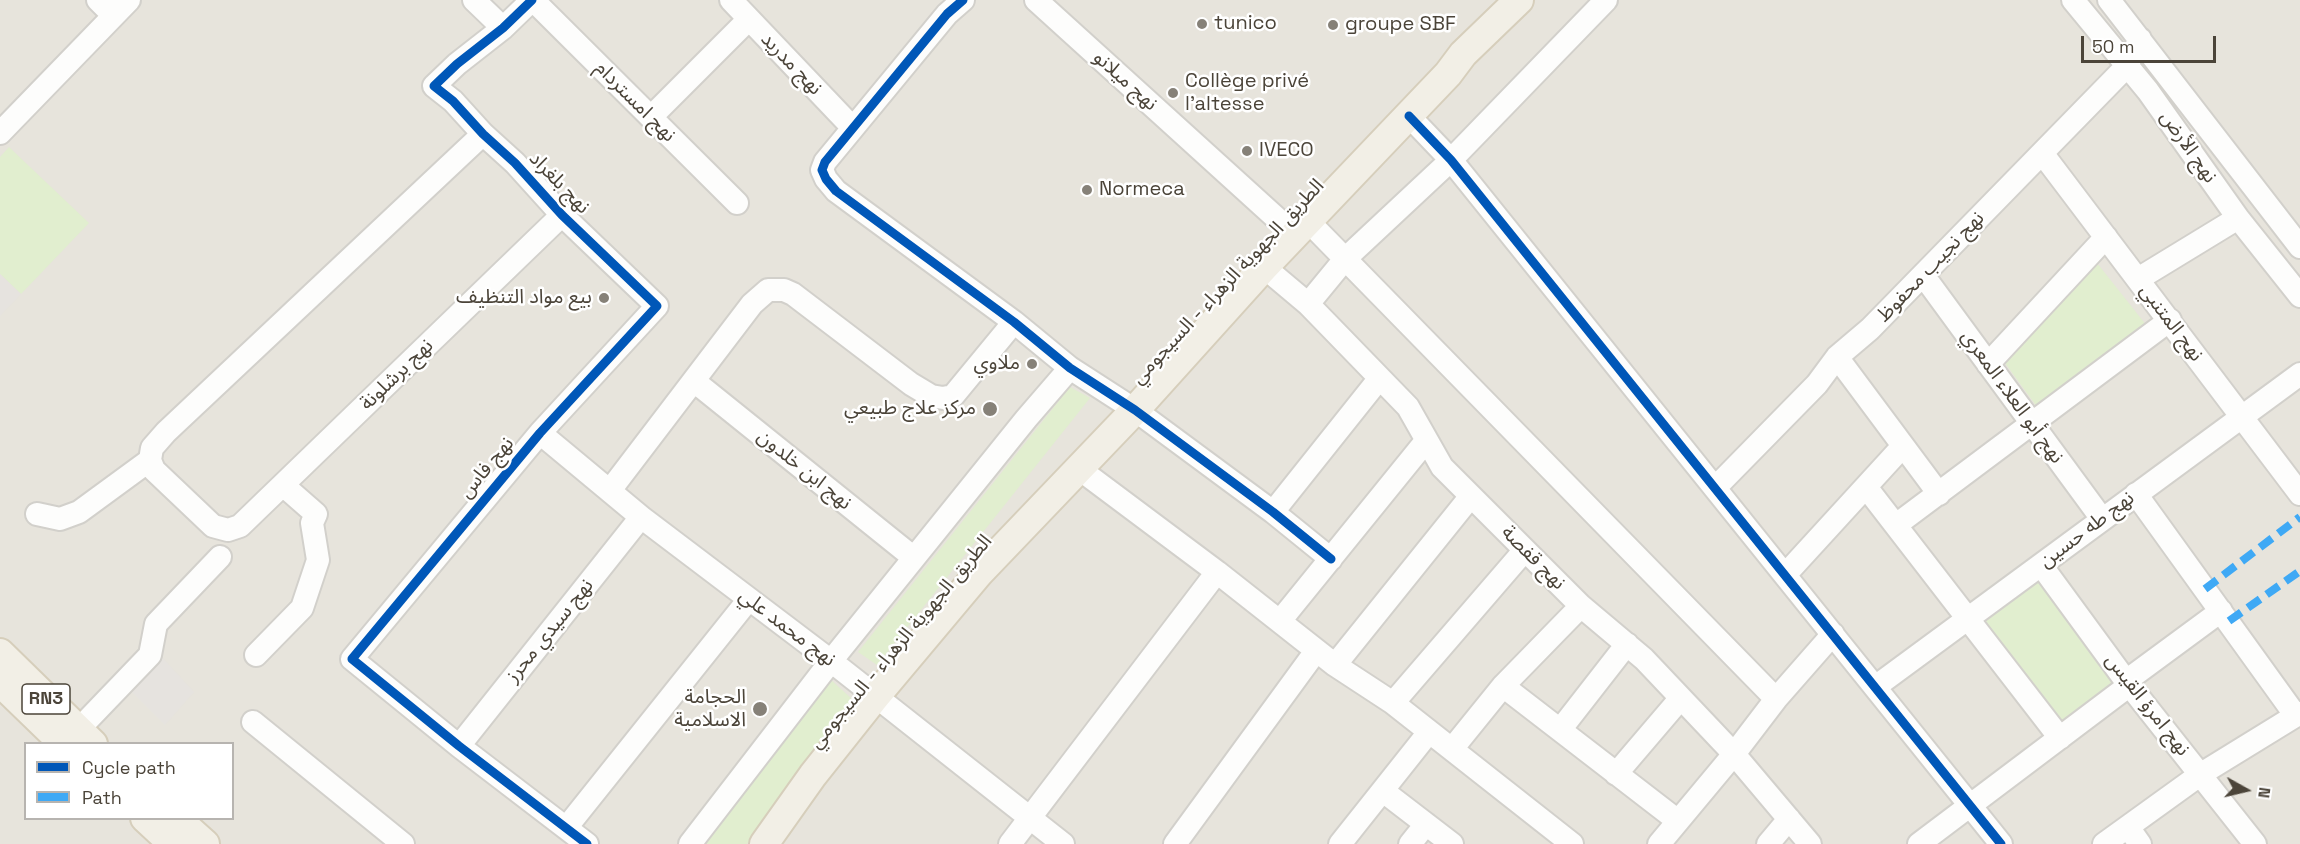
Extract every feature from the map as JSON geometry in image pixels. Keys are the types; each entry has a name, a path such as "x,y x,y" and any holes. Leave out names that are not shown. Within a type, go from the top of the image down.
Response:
{"main road":[{"name":"الطريق الجهوية الزهراء - السيجومي","path":"764,844 813,775 979,573 1135,410 1264,267 1448,74 1463,54 1519,0"},
{"name":"RN3","path":"0,652 78,739"},
{"name":"RN3","path":"2,686 78,739"},
{"path":"165,830 205,844"}],"street":[{"path":"474,0 503,28 532,0"},
{"name":"نهج امستردام","path":"532,0 737,203"},
{"name":"نهج مدريد","path":"731,0 852,127"},
{"name":"نهج ميلانو","path":"1036,0 1301,228 1345,259 1776,699"},
{"path":"1308,304 1345,259 1451,160 1606,0"},
{"name":"نهج الأرض","path":"2073,0 2148,91 2238,218 2300,296"},
{"name":"نهج الأرض","path":"2109,0 2300,247"},
{"path":"0,133 113,5"},
{"path":"948,5 825,162 822,170 826,178 836,190 1014,322 1070,368 1135,410 1273,512 1331,560"},
{"path":"651,117 749,19"},
{"name":"نهج بلغراد","path":"503,28 457,64 434,86 453,101 483,134 515,163 562,215 657,306"},
{"name":"نهج نجيب محفوظ","path":"1715,488 1817,384 1838,357 1870,329 2126,67 2140,39"},
{"path":"1409,116 1451,160 2001,844"},
{"path":"37,514 60,519 79,512 150,460 152,448 166,432 483,134"},
{"name":"نهج المتنبي","path":"2042,153 2300,494"},
{"name":"نهج برشلونة","path":"150,460 154,470 213,526 228,530 240,526 562,215"},
{"path":"2138,279 2238,218"},
{"path":"1988,364 2106,237"},
{"name":"نهج قفصة","path":"1264,267 1308,304 1408,407 1442,467 1581,606 1644,659 1734,754 1810,844"},
{"name":"نهج أبو العلاء المعري","path":"1923,275 2102,519"},
{"path":"611,489 752,304 768,290 784,290 793,294 911,384 931,396 943,398 953,396 1014,322"},
{"name":"نهج فاس","path":"459,746 352,658 540,433 657,306"},
{"path":"1896,525 2170,320"},
{"path":"1838,357 1939,494"},
{"path":"690,844 831,661 1026,418 1070,368"},
{"name":"نهج طه حسين","path":"1875,687 2300,374"},
{"path":"1273,512 1379,378"},
{"name":"نهج ابن خلدون","path":"694,381 914,558"},
{"name":"نهج محمد علي","path":"540,433 611,489 641,517 831,661 1063,844"},
{"path":"1280,621 1426,441"},
{"path":"1785,575 1904,446"},
{"path":"1078,468 1217,572 1316,651 1393,703 1572,844"},
{"path":"256,655 302,608 318,560 312,523 316,514 284,486"},
{"path":"1866,487 2060,738"},
{"path":"2104,844 2134,836 2201,774 2298,715 2136,494"},
{"path":"1335,665 1471,496"},
{"name":"نهج سيدي محرز","path":"459,746 641,517"},
{"path":"1393,703 1524,551"},
{"path":"78,739 150,655 156,624 220,557"},
{"name":"نهج امرؤ القيس","path":"2041,564 2128,683 2255,844"},
{"path":"1010,844 1217,572"},
{"path":"566,828 749,599"},
{"path":"1452,749 1503,686 1581,606"},
{"path":"1919,844 2060,738 2222,611"},
{"path":"1659,844 1734,754 1776,699 1833,634"},
{"path":"1560,730 1627,645"},
{"path":"1175,844 1316,651"},
{"path":"1503,686 1678,821"},
{"path":"1616,774 1680,699"},
{"path":"253,722 403,844"},
{"path":"1340,844 1429,732"},
{"path":"459,746 587,844"},
{"path":"1383,791 1452,844"},
{"path":"1768,844 1789,819"},
{"path":"1410,844 1426,824"}],"shaded area":[{"path":"0,0 2300,0 2300,844 0,844"},
{"path":"0,274 21,294 0,316"},
{"path":"158,653 194,692 165,725 127,687"}],"green space":[{"path":"9,147 89,223 21,294 0,274 0,157"},
{"path":"2097,263 2147,326 2040,411 2005,363"},
{"path":"1070,387 1090,398 877,665 858,652"},
{"path":"2040,569 2125,684 2060,733 1973,619"},
{"path":"830,679 852,699 747,844 705,844"}],"marked path":[{"path":"2205,589 2300,517"},
{"path":"2229,621 2300,571"}],"cycle path":[{"path":"532,0 503,28 457,64 434,86 453,101 483,134 515,163 562,215 657,306 540,433 352,659 459,746 587,844"},
{"path":"963,0 947,14 825,162 822,170 826,179 836,191 1014,322 1070,368 1135,410 1273,512 1331,559"},
{"path":"1409,116 1451,160 2001,844"}],"place":[{"name":"tunico","path":"1202,24"},
{"name":"groupe SBF","path":"1333,25"},
{"name":"Collège privé l'altesse","path":"1173,93"},
{"name":"IVECO","path":"1247,151"},
{"name":"Normeca","path":"1087,190"},
{"name":"بيع مواد التنظيف","path":"604,298"},
{"name":"ملاوي","path":"1032,364"},
{"name":"مركز علاج طبيعي","path":"990,409"},
{"name":"الحجامة الاسلامية","path":"760,709"}]}
